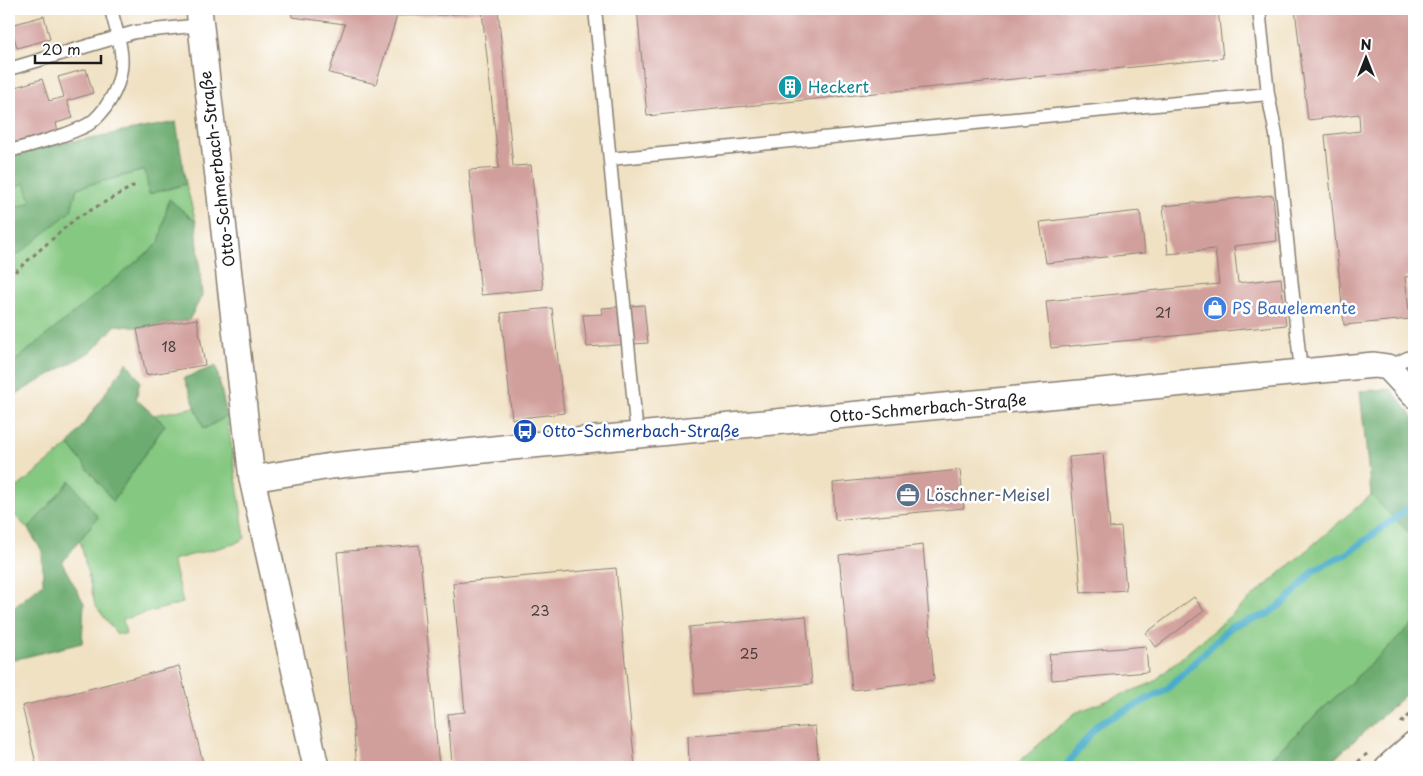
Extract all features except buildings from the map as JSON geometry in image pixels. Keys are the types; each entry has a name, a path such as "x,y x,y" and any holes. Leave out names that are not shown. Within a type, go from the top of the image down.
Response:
{"street":[{"name":"Otto-Schmerbach-Straße","path":"200,17 252,479 316,767"},
{"name":"Otto-Schmerbach-Straße","path":"252,479 331,466 637,435 1374,365 1388,367"},
{"path":"1388,367 1414,395"},
{"path":"1388,767 1414,744"}],"lane":[{"path":"9,151 89,124 109,103 121,69 118,37 111,9"},
{"path":"595,9 637,435"},
{"path":"1259,9 1268,94 1276,135 1301,372"},
{"path":"9,69 118,37 162,28 200,17"},
{"path":"610,159 1268,94"},
{"path":"1388,367 1414,355"}],"path":[{"path":"9,277 75,219 135,185"}],"green space":[{"path":"176,122 186,184 149,194 145,170 77,188 71,211 19,254 9,257 9,210 31,202 25,183 9,189 9,153"},
{"path":"146,170 150,194 186,184 196,222 169,199 160,243 9,366 9,257 19,254 77,188"},
{"path":"25,183 32,202 9,210 9,189"},
{"path":"169,199 196,222 202,296 189,320 143,328 116,325 92,351 9,398 9,366 159,243"},
{"path":"127,362 140,381 136,399 165,425 113,501 69,445"},
{"path":"216,366 227,416 204,429 184,378"},
{"path":"1391,389 1414,418 1414,538 1371,495 1360,391"},
{"path":"196,407 204,429 227,416 245,538 234,544 172,560 183,603 123,619 126,634 117,634 95,605 80,540 98,517 69,482 28,529 9,509 9,494 69,445 113,501 165,425 154,415"},
{"path":"70,481 98,517 62,563 84,603 82,643 9,661 9,612 43,583 42,551 28,529"},
{"path":"1371,495 1414,538 1414,623 1261,767 1013,767 1075,713 1152,683"},
{"path":"1414,623 1414,687 1325,767 1261,767"}],"waterway":[{"path":"1065,767 1098,724 1166,690 1232,626 1268,614 1287,600 1314,570 1348,553 1414,504"}],"place":[{"name":"Heckert","path":"790,87"},
{"name":"PS Bauelemente","path":"1215,308"},
{"name":"Otto-Schmerbach-Straße","path":"525,431"},
{"name":"Löschner-Meisel","path":"908,495"}]}
